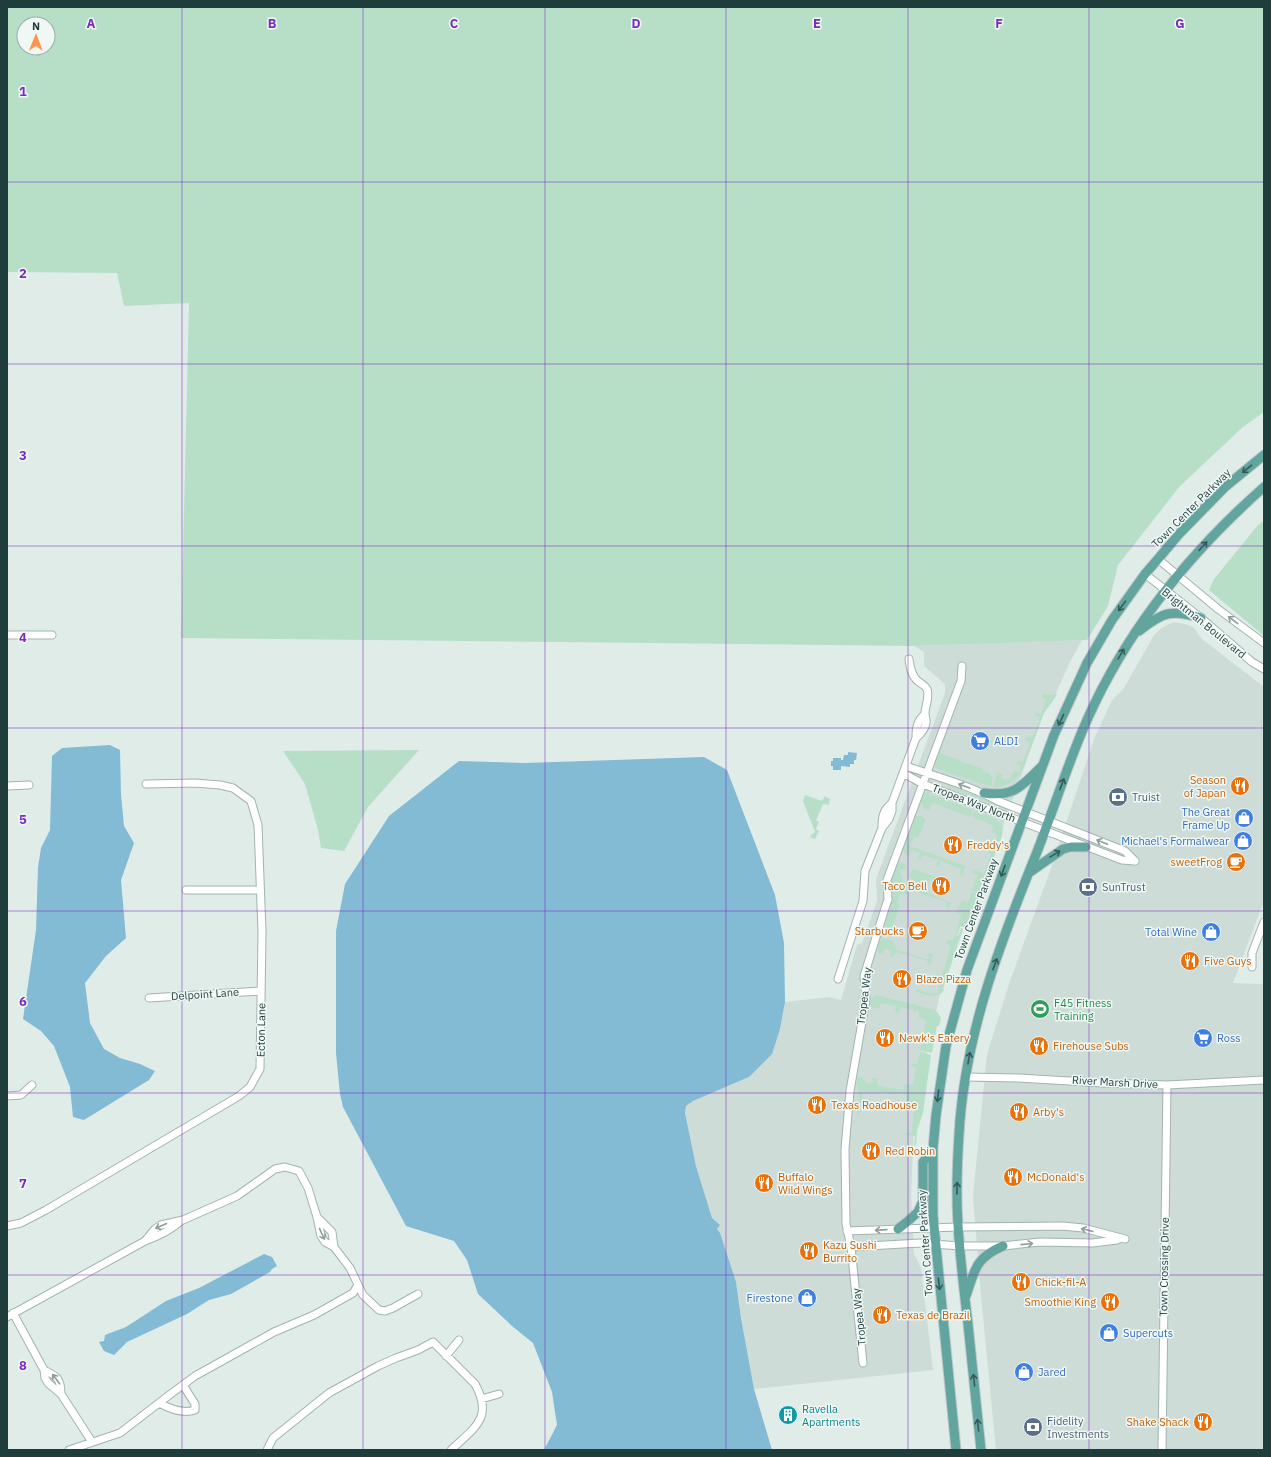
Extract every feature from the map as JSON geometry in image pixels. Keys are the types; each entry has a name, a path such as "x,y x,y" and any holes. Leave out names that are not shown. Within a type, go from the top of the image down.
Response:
{"main road":[{"name":"Town Center Parkway","path":"956,1450 932,1212 933,1149 946,1046 967,970 1054,735 1086,663 1112,620 1145,574 1179,534 1225,487 1264,455"},
{"path":"981,1450 958,1227 957,1197 959,1133 966,1077 970,1050 985,992 1081,733 1108,676 1131,637 1177,575 1221,526 1264,487"},
{"path":"1131,637 1150,622 1169,613 1179,612 1201,618"},
{"path":"984,793 998,795 1012,792 1019,788 1043,764"},
{"path":"1029,873 1063,849 1086,847"},
{"path":"898,1228 918,1212 923,1202 923,1162 933,1149"},
{"path":"965,1300 975,1269 990,1251 1003,1246"}],"street":[{"name":"Brightman Boulevard","path":"1158,559 1218,609 1264,643"},
{"name":"Brightman Boulevard","path":"1145,574 1201,618 1252,662 1264,669"},
{"path":"7,635 52,635"},
{"path":"838,980 863,902 865,871 882,828 882,816 885,808 892,803 916,738 916,728 918,722 925,714 927,705 927,690 925,686 917,681 913,676 909,658"},
{"name":"Tropea Way","path":"863,1363 851,1247 847,1232 845,1201 846,1130 852,1077 866,999 864,976 888,900 887,880 961,681 962,666"},
{"name":"Tropea Way North","path":"904,770 927,772 984,793 998,801 1125,851 1135,861 1122,860 1086,847 923,784 904,770"},
{"name":"Ecton Lane","path":"7,1226 21,1223 46,1210 240,1096 250,1087 260,1069 262,932 258,825 251,802 233,788 220,785 195,783 146,784"},
{"path":"7,786 29,785"},
{"path":"186,890 260,890"},
{"path":"1252,967 1252,953 1264,922"},
{"name":"Delpoint Lane","path":"149,998 262,991"},
{"name":"River Marsh Drive","path":"966,1077 1167,1085 1264,1080"},
{"path":"7,1096 21,1095 32,1085"},
{"name":"Town Crossing Drive","path":"1162,1450 1167,1085"},
{"path":"92,1442 61,1394 48,1383 45,1378 44,1370 10,1315 145,1241 172,1230 183,1220 236,1196 275,1169 285,1168 299,1171 308,1188 321,1236 325,1242 334,1246"},
{"path":"317,1217 332,1232 334,1246 350,1268 363,1295 379,1310 385,1311 393,1308 418,1294"},
{"path":"847,1232 898,1228 934,1229 958,1227 1063,1226 1083,1228 1125,1239 1092,1243 1040,1242 1003,1246 960,1246 920,1243 851,1247"},
{"path":"69,1450 120,1432 183,1385 222,1361 274,1332 314,1316 353,1293 358,1286"},
{"path":"446,1356 459,1340"},
{"path":"267,1450 273,1438 329,1393 396,1358 418,1350 433,1342 475,1384 480,1392 483,1405 482,1416 478,1425 451,1450"},
{"path":"159,1403 170,1409 189,1412 195,1410 196,1404 183,1385"},
{"path":"481,1399 499,1394"}],"shaded area":[{"path":"1174,622 1193,627 1202,639 1264,687 1264,901 1233,983 1264,984 1264,1450 996,1450 973,1196 987,1054 1010,981 1051,868 1094,739 1112,700 1124,688 1154,635 1163,627"},
{"path":"1082,640 1069,664 1055,696 1045,709 1001,832 969,913 961,925 942,985 922,1075 914,1129 911,1196 914,1254 921,1268 933,1370 754,1389 736,1282 717,1229 719,1224 712,1218 696,1166 685,1113 686,1106 693,1101 749,1077 780,1029 785,1002 829,997 841,1000 857,945 862,943 877,901 876,879 945,693 945,684 924,666 924,652 914,646"}],"green space":[{"path":"7,7 1264,7 1264,412 1243,427 1180,486 1118,565 1108,606 1087,640 914,646 181,638 189,303 124,306 117,273 7,272"},
{"path":"1264,521 1264,636 1209,590 1214,579 1258,525"},
{"path":"1042,694 1057,695 1044,713 1023,769 1020,774 1010,783 993,788 997,772 1003,774 1002,778 1009,780 1014,771 1019,772 1021,767 1016,764 1018,761 1023,762 1030,743 1025,739 1027,737 1032,738 1040,718 1035,715 1036,713 1041,714 1046,700 1042,698"},
{"path":"951,722 940,753 983,769 982,771 991,774 990,776 993,777 991,787 935,768 935,762"},
{"path":"419,750 368,807 344,851 321,848 318,830 305,784 283,751"},
{"path":"947,785 1005,806 1010,811 947,787"},
{"path":"929,792 929,795 933,795 973,810 970,817 933,803 929,810 923,808 921,801 925,793"},
{"path":"805,795 822,801 825,796 830,799 829,805 823,804 816,820 819,822 816,829 819,831 815,839 811,838 810,836 815,832 803,801"},
{"path":"974,811 994,818 1003,827 1002,836 980,894 972,890 978,875 973,874 973,871 984,873 991,854 986,851 991,839 996,841 998,835 991,832 994,826 972,816"},
{"path":"916,816 922,816 925,819 925,822 918,838 914,837 910,846 965,866 963,875 961,876 960,874 961,869 941,861 938,867 936,865 938,860 923,855 921,860 919,860 918,857 920,853 912,850 909,856 905,854 903,849"},
{"path":"903,862 905,863 906,868 900,871 904,883 952,903 947,909 947,902 909,890 907,895 900,894 897,903 900,904 892,929 889,930 886,928 885,922 892,904 893,875 898,864"},
{"path":"913,869 936,877 936,879 931,877 927,886 912,880 909,875"},
{"path":"971,892 980,895 973,914 964,927 960,926 957,934 961,916 956,912 962,901 968,902"},
{"path":"961,928 963,929 943,989 944,990 935,996 916,992 917,989 930,994 937,994 940,982 934,980 936,974 942,975 951,946 946,944 947,940 953,940 955,935 958,936"},
{"path":"884,938 893,941 896,949 925,959 929,959 928,954 932,954 933,956 930,965 927,964 928,961 896,952 894,956 891,957 891,951 885,949 883,954 879,953 877,948 880,939"},
{"path":"876,995 932,1009 937,1012 941,1018 939,1026 937,1026 932,1053 920,1050 922,1041 916,1039 923,1038 926,1020 919,1018 919,1011 900,1007 899,1012 897,1013 895,1011 896,1006 881,1003 879,1009 873,1008 870,1005 871,999"},
{"path":"920,1052 931,1055 923,1113 917,1131 916,1145 914,1145 915,1136 905,1135 906,1133 912,1133 914,1106 906,1104 906,1094 863,1092 858,1117 857,1113 859,1100 857,1079 861,1076 869,1085 873,1081 870,1077 877,1079 877,1085 903,1090 905,1084 913,1085 916,1068 911,1066 911,1064 917,1064"}],"water":[{"path":"110,745 120,750 121,794 124,826 134,843 121,880 126,938 106,956 85,983 90,1023 104,1049 120,1058 140,1064 155,1071 149,1080 84,1120 73,1117 70,1087 54,1046 41,1031 23,1019 36,930 38,867 41,848 50,830 52,756 62,748"},
{"path":"848,752 857,753 854,764 850,764 850,767 841,766 841,770 833,770 831,761 833,761 833,758 841,758 841,760 843,760 844,755 848,755"},
{"path":"704,757 727,770 775,895 784,943 785,1002 780,1029 772,1054 749,1077 693,1101 686,1106 685,1113 696,1166 712,1218 720,1225 717,1229 720,1233 736,1282 754,1389 772,1450 544,1450 557,1425 552,1392 533,1343 512,1326 478,1294 467,1260 454,1241 406,1226 343,1107 340,1094 336,1053 336,931 345,884 389,816 459,761 525,763"},
{"path":"264,1254 272,1257 277,1266 270,1272 231,1294 209,1300 187,1314 127,1342 114,1355 104,1351 99,1342 104,1341 105,1335 126,1327 166,1301 199,1288"}],"place":[{"name":"ALDI","path":"980,741"},
{"name":"Season of Japan","path":"1240,786"},
{"name":"Truist","path":"1118,797"},
{"name":"The Great Frame Up","path":"1244,818"},
{"name":"Michael's Formalwear","path":"1243,841"},
{"name":"Freddy's","path":"953,845"},
{"name":"sweetFrog","path":"1236,862"},
{"name":"Taco Bell","path":"941,886"},
{"name":"SunTrust","path":"1088,887"},
{"name":"Starbucks","path":"918,931"},
{"name":"Total Wine","path":"1211,932"},
{"name":"Five Guys","path":"1190,961"},
{"name":"Blaze Pizza","path":"902,979"},
{"name":"F45 Fitness Training","path":"1040,1009"},
{"name":"Newk's Eatery","path":"885,1038"},
{"name":"Ross","path":"1203,1038"},
{"name":"Firehouse Subs","path":"1039,1046"},
{"name":"Texas Roadhouse","path":"817,1105"},
{"name":"Arby's","path":"1019,1112"},
{"name":"Red Robin","path":"871,1151"},
{"name":"McDonald's","path":"1013,1177"},
{"name":"Buffalo Wild Wings","path":"764,1183"},
{"name":"Kazu Sushi Burrito","path":"809,1251"},
{"name":"Chick-fil-A","path":"1021,1282"},
{"name":"Firestone","path":"807,1298"},
{"name":"Smoothie King","path":"1110,1302"},
{"name":"Texas de Brazil","path":"882,1315"},
{"name":"Supercuts","path":"1109,1333"},
{"name":"Jared","path":"1024,1372"},
{"name":"Ravella Apartments","path":"788,1415"},
{"name":"Shake Shack","path":"1203,1422"},
{"name":"Fidelity Investments","path":"1033,1427"}]}
